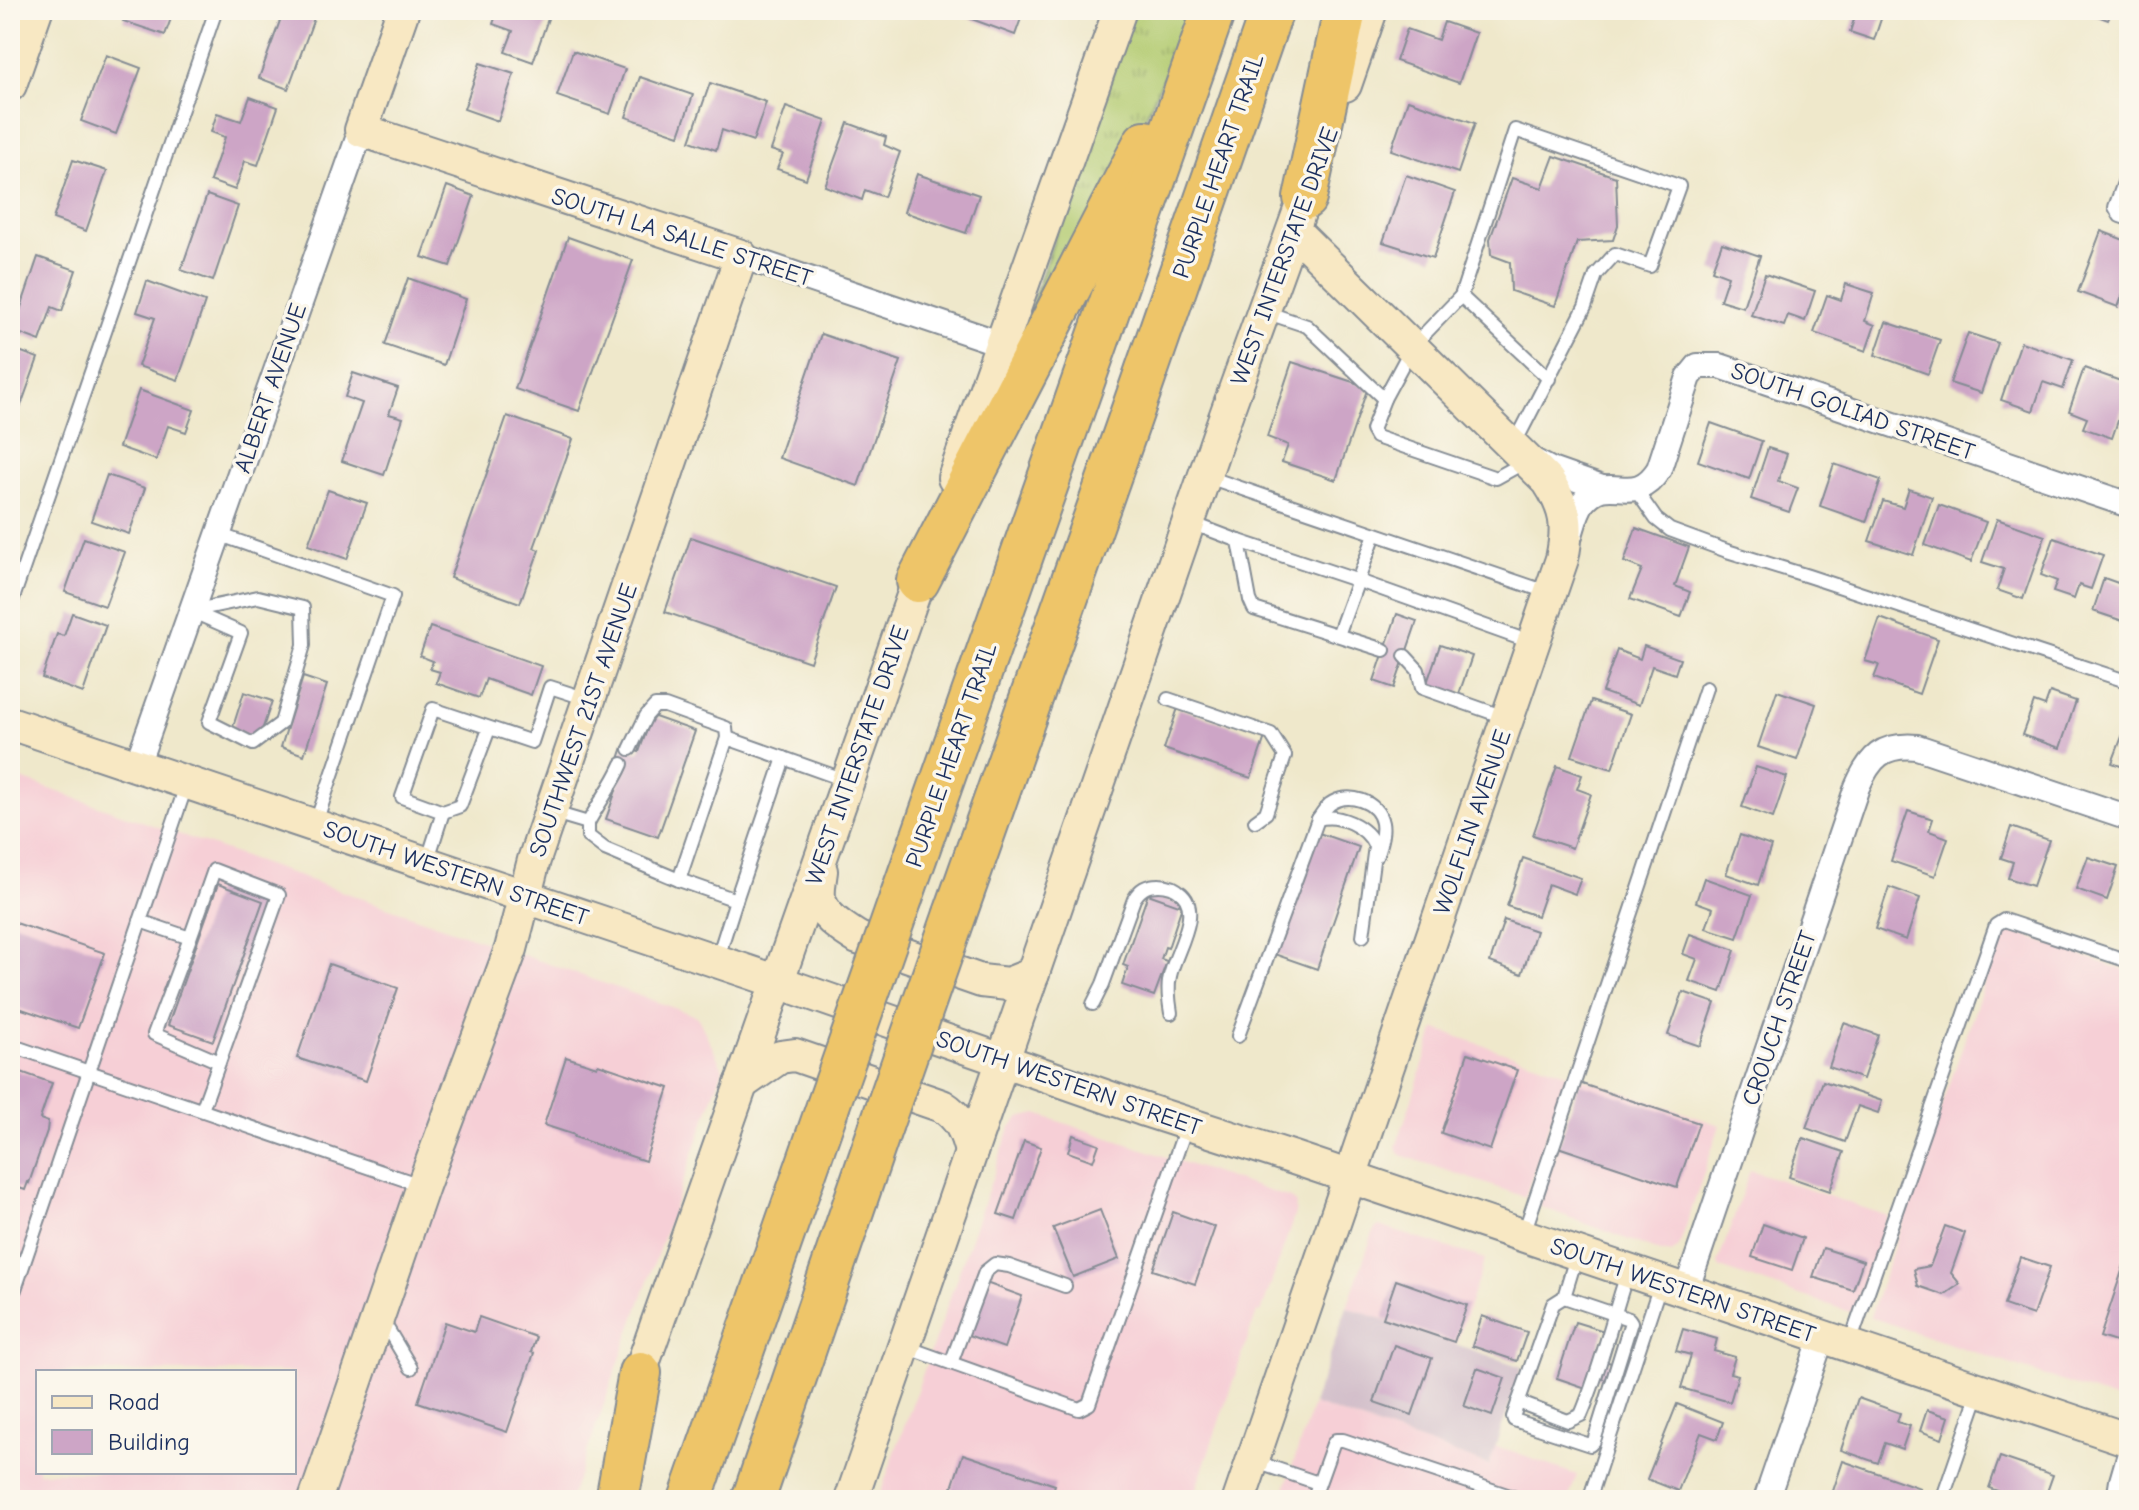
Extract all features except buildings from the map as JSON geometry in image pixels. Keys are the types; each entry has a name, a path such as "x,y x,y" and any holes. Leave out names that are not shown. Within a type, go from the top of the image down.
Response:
{"highway":[{"path":"918,581 1142,148 1206,10"},
{"name":"PURPLE HEART TRAIL","path":"690,1500 1214,10"},
{"name":"PURPLE HEART TRAIL","path":"753,1500 1272,10"},
{"path":"1300,214 1345,10"},
{"path":"617,1500 640,1373"}],"main road":[{"path":"10,85 36,10"},
{"name":"ALBERT AVENUE","path":"361,130 403,10"},
{"name":"WEST INTERSTATE DRIVE","path":"595,1500 1120,10"},
{"name":"WEST INTERSTATE DRIVE","path":"851,1500 1205,476 1371,10"},
{"name":"SOUTH LA SALLE STREET","path":"361,130 741,256"},
{"name":"WOLFLIN AVENUE","path":"1239,1500 1567,537 1566,517 1560,499 1548,481 1412,347 1300,214"},
{"name":"SOUTHWEST 21ST AVENUE","path":"315,1500 423,1186 507,962 534,860 741,256"},
{"name":"SOUTH WESTERN STREET","path":"10,723 2129,1440"},
{"path":"823,852 819,898 824,911 840,927 858,938 981,981 1008,984 1033,974"},
{"path":"741,1084 780,1057 795,1055 942,1106 961,1123 971,1152"}],"street":[{"name":"ALBERT AVENUE","path":"137,765 361,130"},
{"name":"SOUTH LA SALLE STREET","path":"741,256 1002,344"},
{"name":"SOUTH GOLIAD STREET","path":"1635,489 1646,485 1659,469 1689,377 1698,366 1708,365 1720,366 2129,505"},
{"path":"1520,453 1551,470 1602,488 1635,489"},
{"path":"1562,559 1581,504 1602,488"},
{"name":"CROUCH STREET","path":"1674,1286 1857,787 1875,756 1896,747 1917,747 2129,818"},
{"path":"1766,1500 1836,1342"},
{"path":"2119,1500 2129,1457"}],"lane":[{"path":"10,607 216,10"},
{"path":"1515,130 1679,186 1650,266 1615,254 1596,275 1585,307 1549,379 1520,453 1496,478 1376,437 1372,430 1384,399 1412,347 1461,296 1515,130"},
{"path":"2129,169 2115,207 2120,216 2129,219"},
{"path":"1461,296 1549,379"},
{"path":"1265,312 1307,326 1384,399"},
{"path":"1205,476 1550,593"},
{"path":"1635,489 1656,519 1670,530 2129,682"},
{"path":"1189,522 1533,643"},
{"path":"218,534 393,596 315,825"},
{"path":"1338,635 1375,534"},
{"path":"1239,541 1254,609 1384,650"},
{"path":"258,597 303,608 304,645 281,723 253,744 209,722 241,633 191,611 258,597"},
{"path":"1405,656 1418,670 1422,688 1507,718"},
{"path":"489,729 460,806 443,812 402,797 433,709 532,742 550,687 590,700"},
{"path":"1523,1236 1706,688"},
{"path":"1168,699 1271,734 1285,756 1266,813 1255,821"},
{"path":"630,749 646,716 655,706 665,706 726,728 727,738 679,880"},
{"path":"727,738 848,781"},
{"path":"717,961 784,758"},
{"path":"622,764 588,823 588,836 605,849 736,900"},
{"path":"10,1304 187,782"},
{"path":"1238,1036 1310,834 1330,804 1342,799 1357,799 1374,806 1382,820 1383,833 1366,900 1363,936"},
{"path":"427,863 443,812"},
{"path":"551,812 588,823"},
{"path":"1318,819 1328,816 1342,820 1371,837 1375,846 1372,877"},
{"path":"202,1110 219,1062 238,989 262,924 279,895 214,870 207,904 184,968 154,1034 219,1062"},
{"path":"1093,1004 1134,899 1140,889 1164,884 1178,889 1189,901 1190,915 1170,976 1168,993 1171,1013"},
{"path":"1836,1342 1996,925 2004,920 2122,959 2129,955"},
{"path":"140,921 195,933"},
{"path":"10,1045 423,1186"},
{"path":"904,1346 1079,1409 1089,1404 1188,1124"},
{"path":"1564,1297 1631,1322 1594,1441 1590,1445 1514,1420 1513,1417 1553,1304 1564,1297 1577,1254"},
{"path":"951,1363 985,1272 995,1264 1065,1286"},
{"path":"1518,1402 1568,1421 1581,1415 1611,1332 1628,1271"},
{"path":"1589,1500 1674,1286"},
{"path":"379,1315 411,1368"},
{"path":"1942,1500 1980,1390"},
{"path":"1313,1500 1336,1440 1522,1500"},
{"path":"1253,1461 1318,1483"}],"shaded area":[{"path":"10,775 697,1016 723,1069 570,1500 10,1500"},
{"path":"2003,928 2129,972 2129,1404 1870,1317"},
{"path":"1435,1029 1567,1073 1525,1197 1401,1155 1396,1147"},
{"path":"1581,1078 1720,1125 1679,1247 1672,1253 1661,1252 1539,1206"},
{"path":"1037,1114 1290,1198 1296,1204 1261,1313 1257,1312 1192,1500 878,1500 1010,1128 1019,1118"},
{"path":"1750,1170 1888,1216 1853,1313 1720,1268 1718,1263"},
{"path":"1379,1226 1485,1259 1456,1345 1347,1307 1374,1230"},
{"path":"1347,1307 1522,1367 1489,1465 1313,1404"},
{"path":"1313,1404 1489,1465 1495,1446 1577,1475 1568,1500 1281,1500"}],"green space":[{"path":"1134,10 1189,10 1171,62 1096,224 1005,380"}]}
